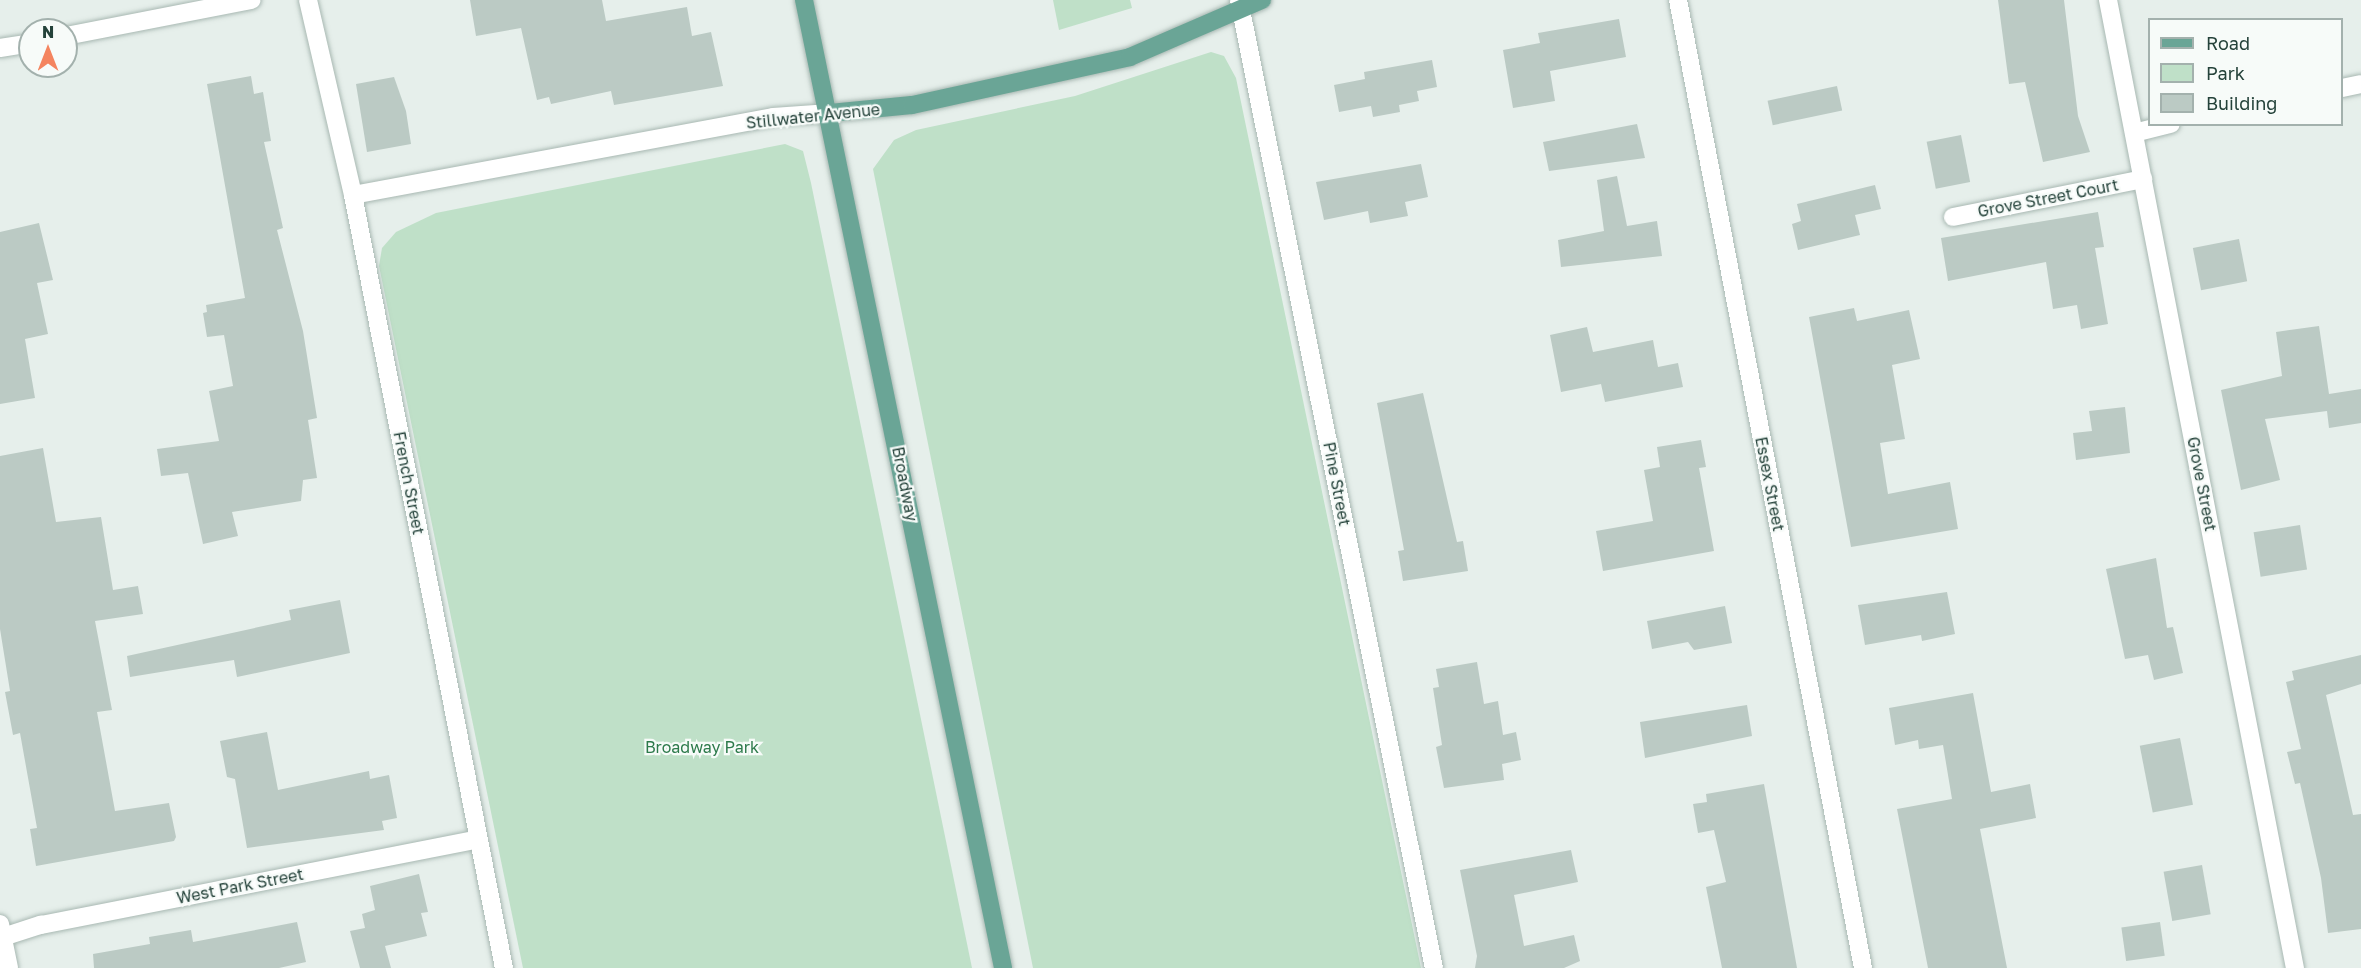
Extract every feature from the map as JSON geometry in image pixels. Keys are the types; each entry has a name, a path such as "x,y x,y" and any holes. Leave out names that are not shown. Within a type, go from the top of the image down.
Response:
{"main road":[{"name":"Broadway","path":"804,0 830,113 1003,968"},
{"name":"Stillwater Avenue","path":"830,113 912,105 1130,57 1240,5 1262,0"}],"street":[{"path":"78,34 252,0"},
{"name":"French Street","path":"308,0 353,195 504,968"},
{"name":"Essex Street","path":"1678,0 1863,968"},
{"name":"Grove Street","path":"2108,0 2295,968"},
{"name":"Pine Street","path":"1240,5 1434,968"},
{"path":"0,48 18,45"},
{"path":"2343,88 2361,84"},
{"name":"Stillwater Avenue","path":"353,195 773,117 830,113"},
{"path":"2134,133 2163,126"},
{"name":"Grove Street Court","path":"1953,217 2143,179"},
{"name":"West Park Street","path":"1,931 478,839"},
{"path":"1,931 9,968"}],"green space":[{"path":"1053,0 1130,0 1132,8 1059,30"},
{"path":"1211,52 1224,56 1236,78 1421,968 1033,968 873,169 894,140 916,130 1075,96"},
{"name":"Broadway Park","path":"785,144 803,151 811,183 972,968 523,968 379,266 382,248 396,232 436,213"}],"building":[{"path":"470,0 602,0 606,21 687,7 692,36 711,32 723,86 614,105 611,91 551,104 549,97 537,100 521,28 476,36"},
{"path":"1998,0 2064,0 2078,116 2090,152 2043,162 2025,82 2009,84"},
{"path":"1619,19 1626,57 1550,71 1555,101 1513,108 1503,50 1540,43 1538,33"},
{"path":"1432,60 1437,87 1417,91 1419,101 1399,105 1400,112 1373,117 1371,106 1339,112 1334,85 1365,79 1364,72"},
{"path":"251,76 254,94 263,92 271,141 264,142 283,228 277,230 303,331 317,418 308,420 317,478 303,480 301,501 232,512 238,536 203,544 188,473 161,476 157,449 219,441 209,391 233,386 224,335 207,337 203,313 207,312 206,305 245,298 207,84"},
{"path":"394,77 406,111 411,144 367,152 356,84"},
{"path":"1837,86 1842,110 1773,125 1768,101"},
{"path":"1637,124 1645,158 1549,171 1543,142"},
{"path":"1961,135 1970,182 1936,189 1927,142"},
{"path":"1421,164 1428,197 1405,202 1408,216 1370,223 1368,211 1324,220 1316,182"},
{"path":"1617,176 1627,226 1657,221 1662,256 1561,267 1558,240 1604,231 1597,180"},
{"path":"1875,185 1881,209 1855,215 1860,235 1798,250 1792,224 1801,221 1797,204"},
{"path":"2098,212 2104,247 2095,248 2108,324 2081,329 2077,305 2053,309 2046,262 1948,281 1941,238"},
{"path":"39,223 53,280 37,283 48,334 25,339 35,398 0,404 0,232"},
{"path":"2239,239 2247,281 2201,290 2193,248"},
{"path":"1854,308 1857,321 1909,310 1920,359 1892,365 1905,439 1880,443 1888,494 1950,482 1958,529 1851,547 1809,317"},
{"path":"2319,326 2329,394 2361,389 2361,423 2329,428 2327,411 2265,419 2280,480 2241,490 2221,390 2282,376 2276,332"},
{"path":"1587,327 1593,352 1653,340 1658,367 1678,363 1683,387 1605,402 1601,384 1561,392 1550,335"},
{"path":"1423,393 1457,542 1463,541 1468,571 1403,581 1398,551 1404,550 1377,403"},
{"path":"2125,407 2130,453 2076,460 2073,433 2092,431 2089,411"},
{"path":"1701,440 1706,467 1699,468 1714,551 1603,571 1596,531 1653,521 1644,470 1660,467 1657,447"},
{"path":"43,448 56,522 101,517 113,590 138,586 143,614 95,621 112,710 97,712 115,811 169,803 176,837 174,841 36,866 30,829 37,828 20,733 13,735 5,692 10,691 0,629 0,456"},
{"path":"2300,525 2307,569 2261,577 2254,532"},
{"path":"2156,558 2167,628 2173,627 2183,673 2154,680 2148,655 2125,659 2106,569"},
{"path":"1947,592 1955,634 1922,641 1921,635 1865,645 1858,605"},
{"path":"340,600 350,653 237,677 234,660 130,677 127,656 291,620 289,610"},
{"path":"1725,606 1732,643 1694,650 1688,642 1652,649 1647,621"},
{"path":"2361,655 2361,684 2326,695 2353,815 2361,814 2361,929 2328,933 2321,878 2300,783 2295,784 2287,752 2301,749 2286,682 2294,680 2292,671"},
{"path":"1477,662 1484,704 1498,701 1503,735 1516,732 1521,760 1502,764 1504,780 1444,788 1436,747 1442,745 1433,688 1439,687 1436,669"},
{"path":"1973,693 1991,792 2030,784 2036,818 1980,829 2007,968 1928,968 1897,809 1952,799 1943,745 1919,749 1918,740 1895,745 1889,708"},
{"path":"1747,705 1752,736 1645,758 1640,722"},
{"path":"267,732 278,790 369,771 370,779 389,775 397,818 382,821 384,830 247,848 235,779 227,777 220,741"},
{"path":"2180,738 2193,805 2153,813 2140,746"},
{"path":"1764,784 1797,968 1722,968 1706,887 1726,882 1714,830 1698,833 1693,804 1707,802 1706,794"},
{"path":"1571,850 1578,882 1514,895 1524,946 1574,935 1580,961 1564,968 1475,968 1477,956 1460,870"},
{"path":"2202,865 2211,914 2172,921 2164,872"},
{"path":"419,874 428,912 421,913 427,936 385,946 391,968 360,968 350,931 365,928 362,914 375,910 370,886"},
{"path":"297,922 306,962 279,968 94,968 93,954 150,944 149,937 191,930 193,942"},
{"path":"2160,922 2165,956 2126,961 2121,927"}]}
